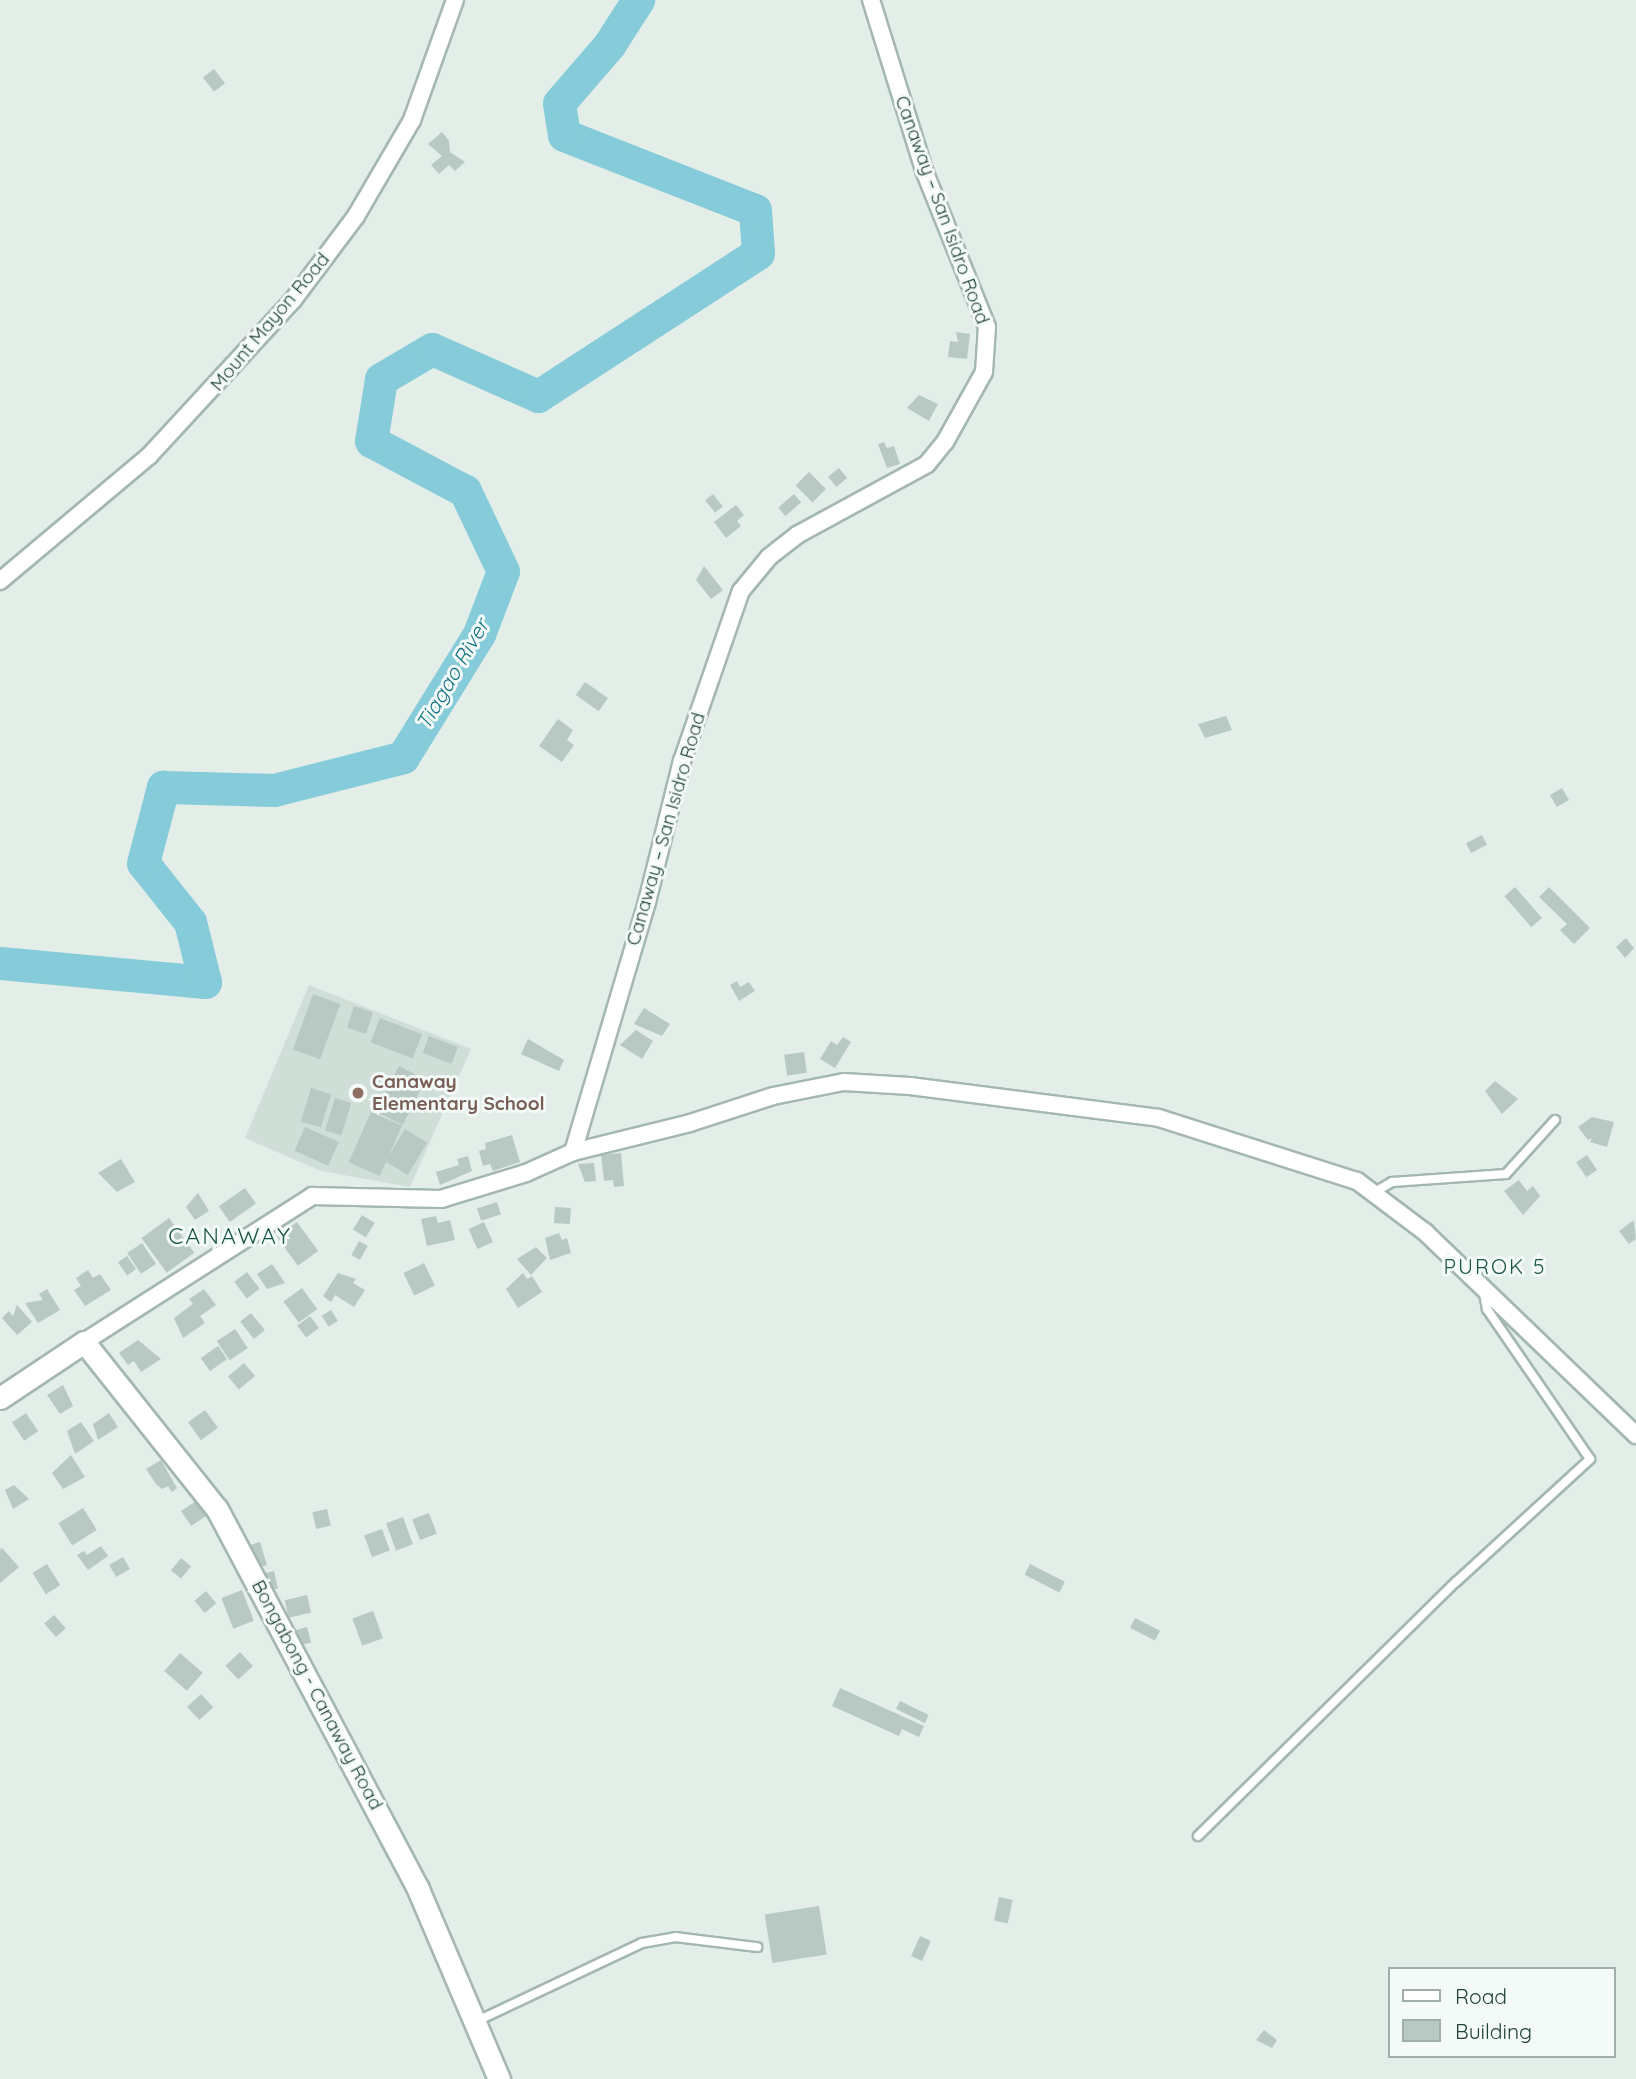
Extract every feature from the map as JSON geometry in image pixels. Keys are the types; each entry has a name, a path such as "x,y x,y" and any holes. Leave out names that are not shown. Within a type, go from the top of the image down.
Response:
{"street":[{"name":"Mount Mayon Road","path":"0,581 149,456 293,300 356,216 412,120 454,0"},
{"name":"Canaway – San Isidro Road","path":"573,1152 647,902 682,761 741,592 769,557 797,535 927,464 945,442 984,372 987,327 924,170 871,0"},
{"path":"0,1398 312,1196 441,1199 526,1173 573,1152 690,1123 773,1096 844,1082 910,1086 1159,1118 1357,1181 1425,1232 1636,1435"},
{"name":"Bongabong - Canaway Road","path":"84,1342 217,1508 418,1889 499,2079"}],"lane":[{"path":"1373,1193 1392,1182 1506,1174 1555,1120"},
{"path":"1198,1836 1456,1582 1590,1460 1487,1309 1482,1285"},
{"path":"475,2022 642,1943 675,1937 757,1947"}],"shaded area":[{"name":"Canaway Elementary School","path":"309,985 471,1049 410,1187 321,1171 245,1138"}],"building":[{"path":"214,69 225,83 214,92 203,78"},
{"path":"442,132 449,141 450,152 465,162 455,171 449,165 439,174 431,165 442,156 428,144"},
{"path":"956,332 970,334 967,359 948,357 950,341 958,342"},
{"path":"919,395 938,404 929,421 907,408"},
{"path":"884,442 887,448 894,446 900,464 887,468 878,444"},
{"path":"839,468 847,478 836,487 828,477"},
{"path":"809,472 826,489 813,502 796,485"},
{"path":"713,494 723,507 715,513 705,500"},
{"path":"794,494 801,502 785,516 778,508"},
{"path":"736,505 744,515 737,521 741,526 726,538 714,522"},
{"path":"704,566 723,590 711,599 696,580"},
{"path":"585,682 608,698 599,711 576,695"},
{"path":"1226,716 1232,730 1205,738 1198,724"},
{"path":"558,719 573,730 567,740 574,745 562,762 539,746"},
{"path":"1562,788 1569,800 1557,807 1550,795"},
{"path":"1482,835 1487,845 1471,853 1466,843"},
{"path":"1515,887 1542,918 1531,927 1504,896"},
{"path":"1549,887 1590,928 1574,944 1560,930 1567,924 1539,897"},
{"path":"1626,938 1634,948 1625,958 1616,947"},
{"path":"737,981 740,987 749,982 755,991 739,1001 730,985"},
{"path":"313,994 340,1004 320,1059 293,1049"},
{"path":"354,1006 373,1012 366,1034 347,1028"},
{"path":"644,1008 670,1024 662,1036 634,1024"},
{"path":"380,1018 422,1034 413,1058 371,1042"},
{"path":"636,1030 653,1041 642,1059 620,1045"},
{"path":"429,1036 458,1047 451,1064 423,1053"},
{"path":"843,1037 851,1042 835,1068 820,1059 831,1041 837,1045"},
{"path":"528,1039 564,1060 559,1071 521,1054"},
{"path":"804,1052 807,1073 787,1076 784,1055"},
{"path":"399,1066 426,1080 403,1125 376,1111"},
{"path":"1495,1081 1518,1099 1502,1114 1485,1091"},
{"path":"311,1088 331,1094 321,1128 301,1121"},
{"path":"335,1098 351,1103 341,1135 325,1131"},
{"path":"371,1112 402,1126 380,1176 349,1162"},
{"path":"1592,1117 1614,1122 1607,1147 1590,1142 1592,1138 1588,1140 1578,1127"},
{"path":"305,1127 339,1142 328,1166 294,1151"},
{"path":"405,1129 427,1142 408,1175 385,1162"},
{"path":"512,1135 520,1162 493,1171 490,1164 483,1166 479,1151 486,1149 485,1143"},
{"path":"621,1153 624,1186 614,1187 613,1180 604,1181 601,1155"},
{"path":"1587,1155 1597,1170 1586,1177 1576,1162"},
{"path":"468,1156 472,1171 440,1185 436,1172 459,1165 457,1159"},
{"path":"121,1159 135,1182 117,1192 98,1173"},
{"path":"594,1163 596,1181 585,1182 578,1164"},
{"path":"1519,1180 1527,1191 1533,1186 1540,1196 1523,1215 1504,1191"},
{"path":"245,1188 256,1204 230,1222 219,1206"},
{"path":"198,1193 209,1211 195,1220 186,1207"},
{"path":"497,1202 501,1214 481,1221 477,1208"},
{"path":"555,1207 571,1208 570,1224 554,1223"},
{"path":"362,1215 375,1223 366,1237 353,1229"},
{"path":"436,1216 438,1223 450,1220 455,1240 427,1246 421,1219"},
{"path":"169,1218 194,1253 167,1273 141,1238"},
{"path":"1634,1220 1636,1239 1629,1244 1619,1231"},
{"path":"297,1222 318,1251 298,1266 277,1237"},
{"path":"484,1222 493,1242 477,1249 468,1229"},
{"path":"559,1233 562,1240 567,1238 571,1253 550,1260 545,1238"},
{"path":"359,1241 368,1246 360,1260 351,1255"},
{"path":"142,1243 156,1264 141,1274 127,1253"},
{"path":"536,1247 547,1258 531,1275 517,1259"},
{"path":"127,1256 136,1269 127,1275 118,1262"},
{"path":"424,1263 435,1285 414,1296 403,1273"},
{"path":"272,1264 285,1283 267,1289 257,1274"},
{"path":"88,1270 93,1278 100,1274 111,1290 85,1306 74,1290 81,1286 76,1278"},
{"path":"247,1272 260,1289 247,1298 234,1282"},
{"path":"338,1273 356,1279 353,1283 365,1290 354,1307 335,1295 331,1302 323,1296"},
{"path":"523,1273 527,1279 532,1276 542,1292 518,1308 506,1289"},
{"path":"302,1288 317,1309 299,1323 283,1302"},
{"path":"47,1289 60,1310 38,1323 25,1303 43,1300 39,1294"},
{"path":"204,1289 216,1305 200,1316 205,1323 183,1338 174,1318 193,1304 189,1299"},
{"path":"17,1305 32,1322 17,1335 2,1318 9,1311 13,1316"},
{"path":"331,1310 338,1321 329,1327 322,1316"},
{"path":"251,1313 265,1330 254,1339 240,1322"},
{"path":"310,1316 319,1328 306,1338 297,1326"},
{"path":"235,1329 248,1348 230,1360 217,1341"},
{"path":"138,1340 161,1359 141,1372 134,1361 128,1365 119,1353"},
{"path":"218,1346 227,1359 210,1371 201,1358"},
{"path":"244,1363 255,1376 239,1390 228,1376"},
{"path":"63,1385 73,1406 60,1414 47,1395"},
{"path":"205,1410 218,1428 201,1440 188,1422"},
{"path":"26,1413 38,1431 24,1441 12,1423"},
{"path":"109,1413 118,1427 98,1440 93,1424"},
{"path":"81,1422 94,1441 75,1454 67,1431"},
{"path":"71,1455 85,1477 63,1489 52,1473"},
{"path":"161,1460 177,1488 172,1492 168,1486 162,1489 156,1484 146,1469"},
{"path":"14,1485 29,1499 13,1509 5,1490"},
{"path":"196,1501 206,1516 191,1526 181,1511"},
{"path":"83,1508 97,1530 72,1545 58,1523"},
{"path":"327,1509 331,1526 316,1529 312,1512"},
{"path":"429,1513 437,1534 420,1540 412,1519"},
{"path":"403,1517 413,1544 396,1550 386,1523"},
{"path":"382,1529 390,1551 372,1557 364,1535"},
{"path":"260,1542 267,1565 254,1569 247,1546"},
{"path":"101,1546 108,1556 88,1570 77,1555 84,1551 87,1555"},
{"path":"2,1548 19,1567 0,1583 0,1550"},
{"path":"123,1557 130,1569 116,1577 109,1565"},
{"path":"181,1558 191,1566 181,1579 171,1570"},
{"path":"47,1564 60,1585 46,1594 33,1573"},
{"path":"1030,1564 1065,1582 1059,1592 1025,1575"},
{"path":"274,1571 278,1589 265,1591 261,1574"},
{"path":"242,1590 254,1621 233,1629 221,1598"},
{"path":"206,1591 216,1603 205,1613 195,1601"},
{"path":"307,1595 311,1613 289,1618 285,1600"},
{"path":"373,1611 383,1638 362,1646 352,1619"},
{"path":"54,1615 66,1629 56,1637 44,1624"},
{"path":"1135,1618 1160,1631 1155,1641 1130,1628"},
{"path":"307,1627 311,1642 300,1646 295,1630"},
{"path":"240,1652 253,1666 238,1680 225,1666"},
{"path":"180,1653 203,1673 187,1691 164,1671"},
{"path":"840,1688 924,1726 919,1737 902,1729 899,1736 832,1706"},
{"path":"201,1694 213,1707 199,1720 187,1707"},
{"path":"900,1701 929,1715 925,1723 896,1709"},
{"path":"999,1897 1013,1900 1008,1923 994,1920"},
{"path":"819,1906 827,1954 772,1963 765,1915"},
{"path":"920,1936 931,1941 922,1961 911,1956"},
{"path":"1264,2030 1277,2040 1272,2048 1256,2040"}],"waterway":[{"name":"Tiagao River","path":"0,963 205,982 190,922 143,863 163,787 274,790 403,757 479,634 503,571 465,491 371,441 381,379 432,349 538,396 758,253 755,210 564,135 559,103 609,45 638,0"}],"place":[{"name":"Canaway Elementary School","path":"358,1093"}],"district":[{"name":"CANAWAY","path":"230,1236"},
{"name":"PUROK 5","path":"1495,1266"}]}
